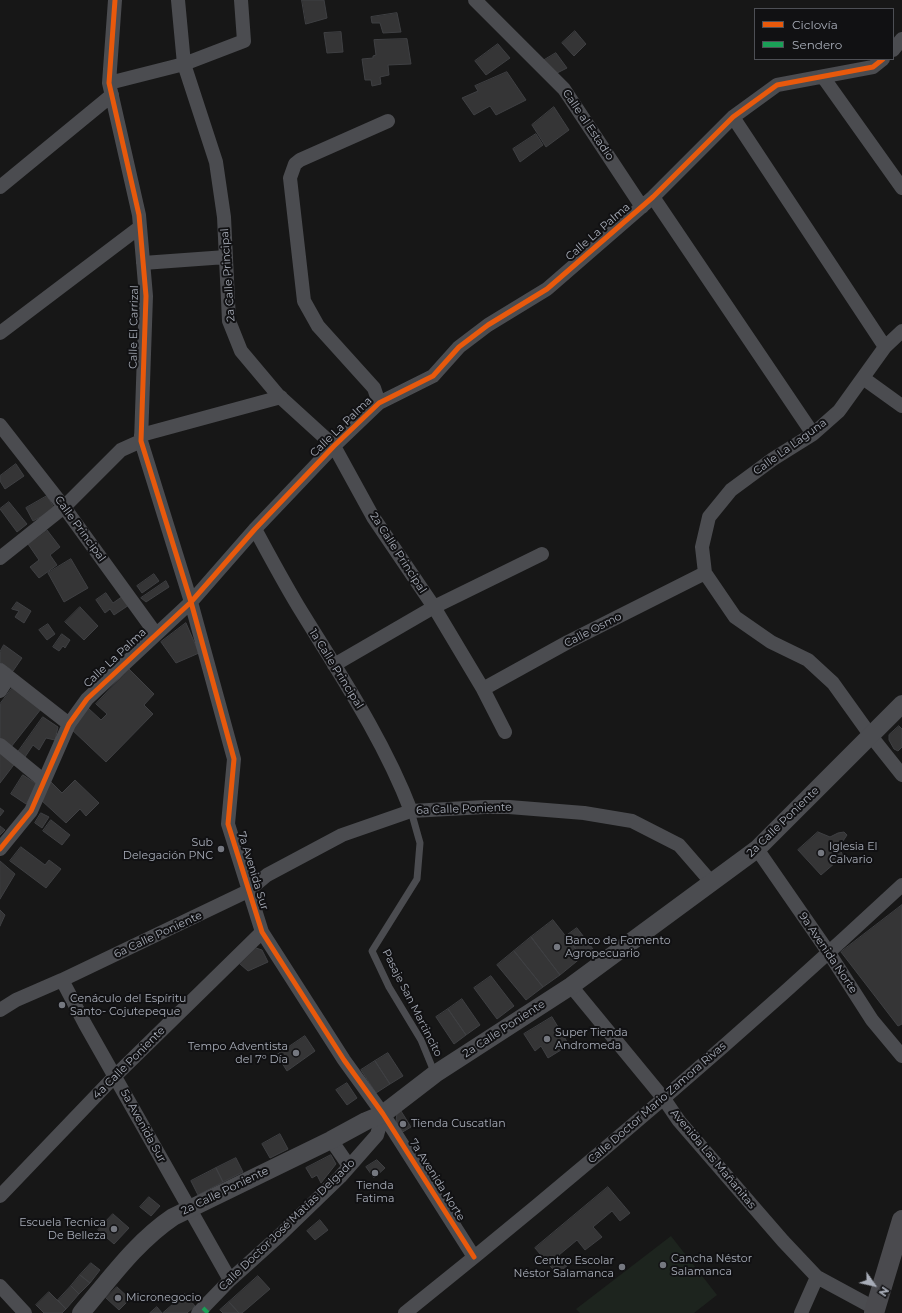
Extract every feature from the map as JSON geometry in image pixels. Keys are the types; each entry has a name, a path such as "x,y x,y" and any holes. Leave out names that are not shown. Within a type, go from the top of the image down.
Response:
{"main road":[{"path":"875,1311 902,1220"}],"street":[{"name":"Calle El Carrizal","path":"115,0 111,89 125,147 140,227 146,296 141,438 191,602"},
{"name":"2a Calle Principal","path":"178,0 184,64 216,162 224,216 229,321 241,351 281,397 334,446 373,516 434,607 483,689 505,732"},
{"path":"0,187 111,89 184,64 244,41 241,0"},
{"name":"Calle al Estadio","path":"475,0 564,89 642,207"},
{"path":"894,49 902,39"},
{"name":"Calle La Palma","path":"0,849 30,811 69,724 86,699 191,602 255,529 334,446 379,403 432,376 459,347 488,325 547,289 642,207 733,117 777,85 873,67 883,60"},
{"path":"822,77 902,188"},
{"path":"733,117 885,347"},
{"path":"379,403 374,388 318,326 304,301 290,178 295,164 300,160 388,121"},
{"path":"652,197 813,434"},
{"path":"0,333 140,227"},
{"path":"143,263 226,257"},
{"name":"Calle La Laguna","path":"705,572 702,547 709,517 726,495 773,459 813,434 839,411 885,347 902,331"},
{"path":"863,378 902,406"},
{"path":"0,558 64,507 121,450 141,438 281,397"},
{"name":"Calle Principal","path":"0,425 64,507 156,634"},
{"name":"1a Calle Principal","path":"255,529 297,604 358,703 397,775 411,811"},
{"path":"334,665 434,607 542,554"},
{"path":"705,572 735,617 771,642 808,660 833,683 871,736 902,775"},
{"name":"Calle Osmo","path":"483,689 568,642 705,572"},
{"name":"7a Avenida Sur","path":"191,602 234,759 228,824 248,892 262,932 344,1060 383,1114"},
{"path":"0,691 4,673 69,724"},
{"name":"2a Calle Poniente","path":"81,1313 136,1248 159,1226 189,1208 331,1140 366,1120 383,1114 435,1074 571,986 712,883 757,849 902,704"},
{"path":"0,745 44,781"},
{"name":"6a Calle Poniente","path":"0,1010 16,1000 62,980 248,892 267,875 342,835 411,811 509,807 584,813 632,821 679,845 712,883"},
{"name":"9a Avenida Norte","path":"757,849 829,953 872,1020 902,1056"},
{"name":"Calle Doctor Mario Zamora Rivas","path":"405,1313 474,1258 664,1099 829,953 902,885"},
{"name":"4a Calle Poniente","path":"0,1196 115,1076 262,932"},
{"name":"5a Avenida Sur","path":"62,980 230,1280"},
{"name":"Avenida Las Mañanitas","path":"571,986 664,1099 679,1121 783,1241 817,1276 875,1311"},
{"name":"Calle Doctor José Matías Delgado","path":"198,1313 230,1280 280,1235 349,1166 377,1135 383,1114"},
{"name":"7a Avenida Norte","path":"383,1114 474,1258"},
{"path":"331,1140 349,1166"},
{"path":"801,1313 817,1276"},
{"path":"0,1286 24,1313"}],"lane":[{"name":"Pasaje San Martincito","path":"411,811 420,843 417,879 372,951 389,987 421,1040 435,1074"}],"shaded area":[{"name":"Cancha Néstor Salamanca","path":"671,1236 717,1295 694,1313 580,1313 576,1309"}],"building":[{"path":"302,0 324,0 327,18 306,24"},
{"path":"397,13 401,32 383,33 380,23 372,23 371,17"},
{"path":"575,31 586,44 574,56 562,43"},
{"path":"341,32 343,52 327,53 324,33"},
{"path":"407,39 411,64 388,65 389,75 380,77 381,84 372,86 371,80 365,80 362,59 373,58 373,56 376,55 374,40"},
{"path":"498,44 510,58 486,75 475,61"},
{"path":"556,53 567,68 553,75 541,62"},
{"path":"507,72 526,100 496,115 490,106 474,115 462,98 478,91 475,86"},
{"path":"554,107 569,130 546,147 532,125"},
{"path":"536,134 543,145 520,162 513,149"},
{"path":"16,464 24,476 5,489 0,481 0,476"},
{"path":"47,496 55,509 33,521 26,508"},
{"path":"9,502 27,524 17,532 0,509"},
{"path":"47,530 60,547 50,555 57,565 39,578 30,567 39,560 28,544"},
{"path":"71,559 88,588 64,602 48,573"},
{"path":"154,574 159,581 142,593 137,586"},
{"path":"166,581 169,587 146,602 141,598"},
{"path":"106,593 113,603 123,596 129,605 114,615 110,609 105,613 96,600"},
{"path":"17,602 31,611 24,623 15,617 19,611 12,609"},
{"path":"80,607 98,626 84,640 65,622"},
{"path":"186,623 199,653 176,663 161,642"},
{"path":"48,624 55,634 47,640 39,630"},
{"path":"62,634 70,640 65,648 63,646 59,651 53,647"},
{"path":"4,645 22,658 13,671 0,662 0,652"},
{"path":"129,669 154,694 144,705 153,714 106,762 69,727 88,708 101,720 107,714 96,704"},
{"path":"13,687 41,709 11,747 0,739 0,704"},
{"path":"43,717 58,727 55,740 46,738 39,750 33,745 25,757 18,752"},
{"path":"899,726 902,729 902,747 898,751 894,749 889,740 889,735"},
{"path":"0,751 16,762 0,783"},
{"path":"23,775 38,785 26,804 11,794"},
{"path":"48,779 62,793 75,780 99,803 86,816 80,809 66,823 41,800"},
{"path":"0,808 4,811 0,816"},
{"path":"41,813 49,817 42,828 35,823"},
{"path":"51,820 70,835 62,845 43,831"},
{"path":"0,826 5,830 0,835"},
{"name":"Iglesia El Calvario","path":"818,832 830,837 844,832 847,835 839,847 843,856 821,875 798,850"},
{"path":"21,847 45,865 49,860 61,869 46,888 10,861"},
{"path":"0,861 15,874 0,899"},
{"path":"902,905 902,1024 898,1026 841,952"},
{"path":"0,910 5,915 0,926"},
{"name":"Banco de Fomento Agropecuario","path":"553,920 582,957 560,975 531,937"},
{"path":"577,928 593,949 582,957 566,936"},
{"path":"531,937 560,975 543,987 514,951"},
{"path":"256,948 262,950 268,962 248,971 240,964"},
{"path":"514,951 543,987 526,1000 497,965"},
{"path":"491,976 514,1006 497,1019 474,988"},
{"path":"462,999 480,1025 466,1035 448,1009"},
{"path":"448,1009 466,1035 454,1044 436,1017"},
{"name":"Super Tienda Andromeda","path":"552,1017 569,1045 548,1058 541,1046 535,1051 524,1034"},
{"name":"Tempo Adventista del 7º Día","path":"305,1036 315,1051 287,1071 277,1055"},
{"path":"388,1053 403,1076 390,1084 375,1061"},
{"path":"375,1061 390,1084 376,1093 361,1070"},
{"path":"347,1083 357,1098 347,1105 336,1090"},
{"name":"Tienda Cuscatlan","path":"401,1111 411,1127 401,1133 396,1121 397,1113"},
{"path":"280,1134 288,1149 270,1158 262,1144"},
{"path":"331,1155 336,1164 321,1183 317,1175 312,1178 306,1168"},
{"path":"236,1158 243,1172 223,1182 216,1168"},
{"name":"Tienda Fatima","path":"377,1160 385,1168 374,1178 366,1167"},
{"path":"216,1168 223,1182 198,1195 191,1181"},
{"path":"608,1187 630,1213 620,1221 612,1211 593,1227 602,1237 585,1250 577,1240 559,1255 568,1265 557,1274 535,1248"},
{"path":"149,1197 160,1206 151,1216 140,1207"},
{"name":"Escuela Tecnica De Belleza","path":"113,1214 129,1228 114,1244 98,1230"},
{"path":"320,1220 328,1230 315,1240 307,1231"},
{"path":"91,1263 100,1270 90,1283 80,1275"},
{"path":"80,1275 90,1283 79,1294 71,1286"},
{"path":"258,1276 270,1289 242,1313 239,1313 229,1302"},
{"path":"71,1286 79,1294 66,1309 58,1300"},
{"name":"Micronegocio","path":"117,1287 130,1299 119,1310 106,1298"},
{"path":"49,1292 66,1309 62,1313 44,1313 36,1305"},
{"path":"185,1294 195,1306 187,1313 163,1313"},
{"path":"229,1302 239,1313 223,1313 220,1310"},
{"path":"157,1307 162,1313 150,1313"}],"marked path":[{"path":"203,1308 208,1313"}],"cycle path":[{"path":"115,0 109,83 139,215 146,296 141,441 191,602 234,759 228,824 262,932 344,1060 383,1114 474,1257"},
{"path":"0,849 31,811 69,724 87,699 191,602 255,529 334,446 379,403 433,376 459,347 488,325 547,289 653,197 733,117 777,85 873,67 882,60"}],"place":[{"name":"Sub Delegación PNC","path":"221,849"},
{"name":"Iglesia El Calvario","path":"821,853"},
{"name":"Banco de Fomento Agropecuario","path":"557,947"},
{"name":"Cenáculo del Espíritu Santo- Cojutepeque","path":"62,1005"},
{"name":"Super Tienda Andromeda","path":"547,1039"},
{"name":"Tempo Adventista del 7º Día","path":"296,1053"},
{"name":"Tienda Cuscatlan","path":"403,1124"},
{"name":"Tienda Fatima","path":"375,1173"},
{"name":"Escuela Tecnica De Belleza","path":"114,1229"},
{"name":"Cancha Néstor Salamanca","path":"663,1265"},
{"name":"Centro Escolar Néstor Salamanca","path":"622,1267"},
{"name":"Micronegocio","path":"118,1298"}]}
